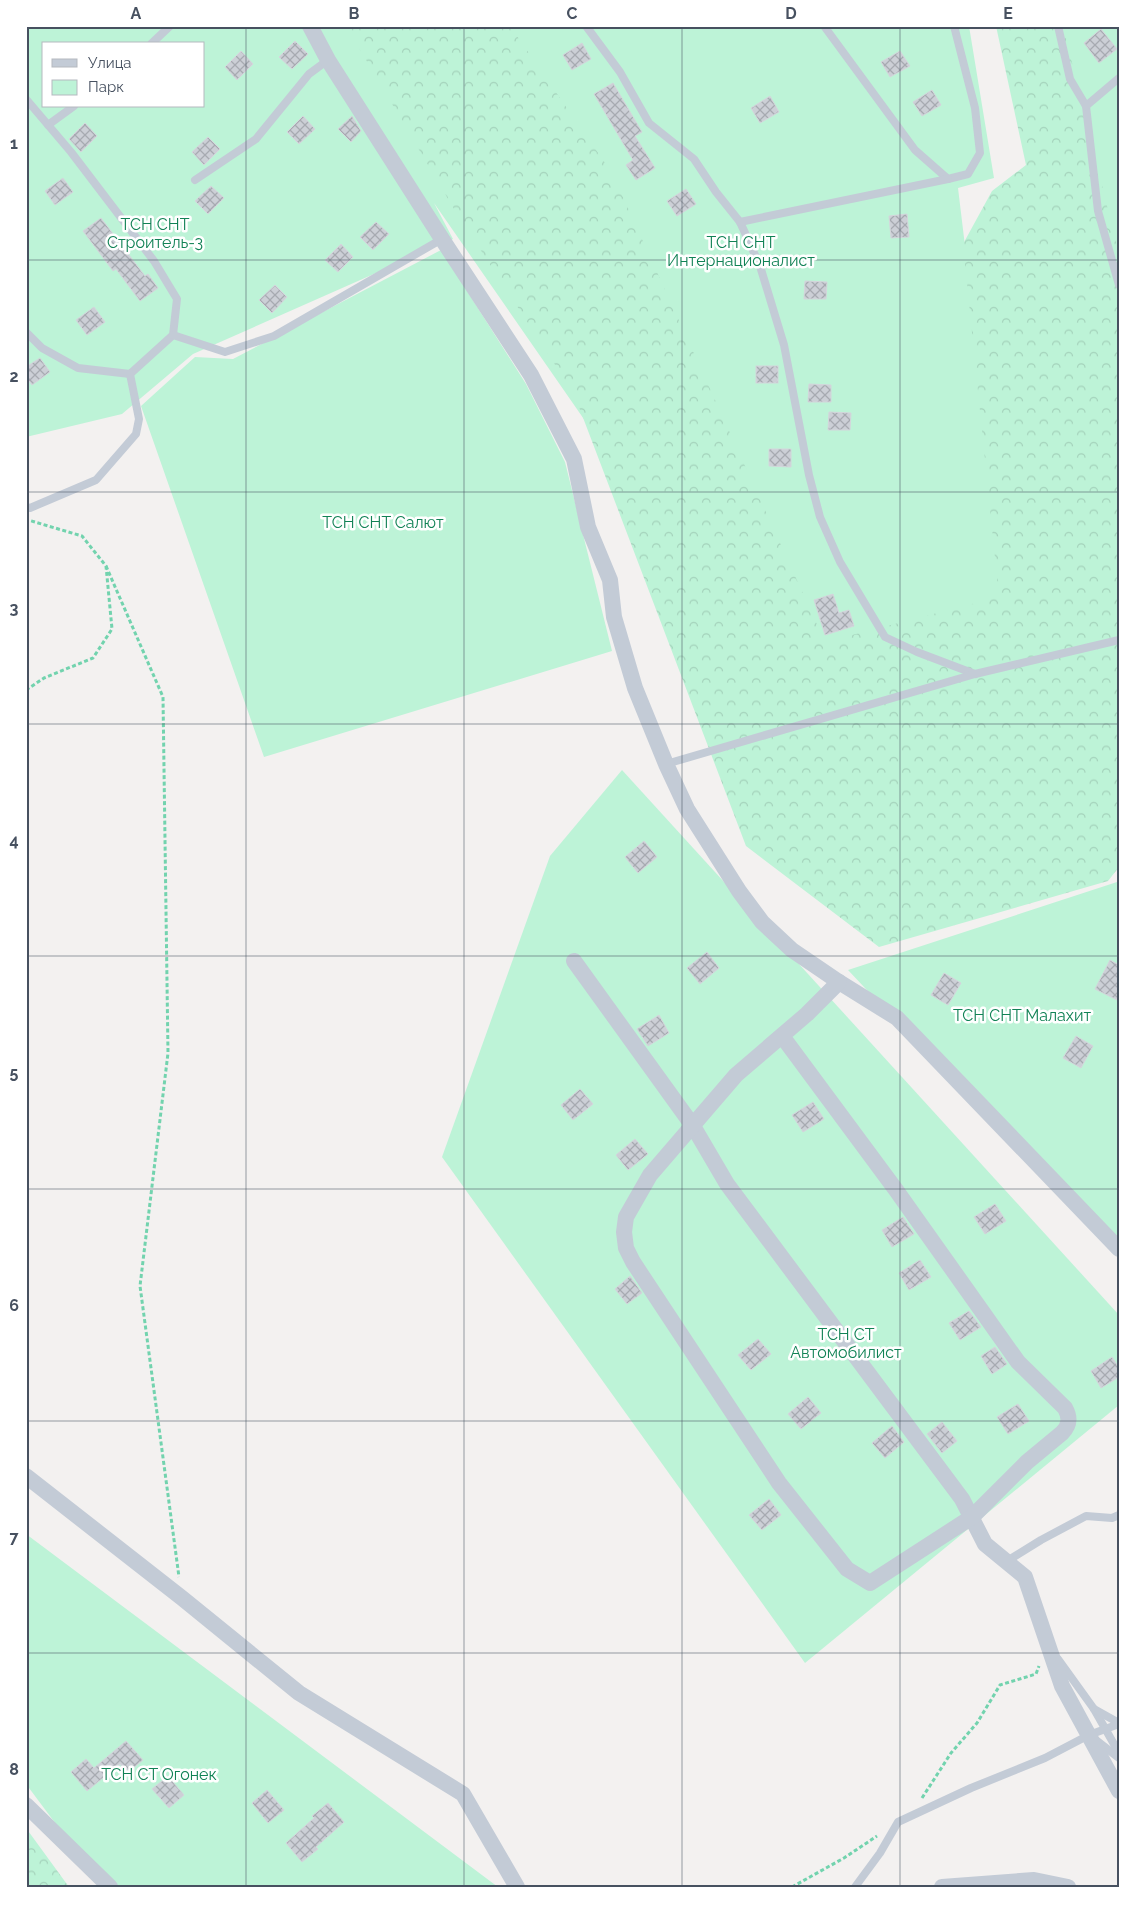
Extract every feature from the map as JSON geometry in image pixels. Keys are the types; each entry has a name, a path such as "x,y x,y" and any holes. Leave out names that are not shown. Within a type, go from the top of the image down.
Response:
{"street":[{"path":"310,26 328,60 531,375 574,459 588,527 610,580 614,617 635,688 666,764 687,809 739,891 762,922 792,950 839,982 898,1018 1119,1249"},
{"path":"574,960 693,1126 727,1184 962,1499 986,1544 1025,1576 1062,1686 1119,1792"},
{"path":"782,1036 896,1190 1018,1362 1066,1408 1069,1418 1066,1429 1027,1462 972,1517 870,1583 847,1569 779,1483 633,1262 626,1248 624,1232 626,1217 650,1175 736,1075 807,1014 839,982"},
{"path":"26,1476 182,1598 298,1693 464,1794 517,1887"},
{"path":"26,1805 110,1887"},
{"path":"942,1887 1034,1880 1068,1887"}],"lane":[{"path":"153,42 170,26"},
{"path":"586,26 620,72 649,123 694,158 716,192 740,222 760,266 784,345 809,475 820,517 840,562 885,637 917,652 975,674"},
{"path":"824,26 915,150 948,179"},
{"path":"740,222 968,174 980,153 975,108 954,26"},
{"path":"1058,26 1070,79 1086,106 1098,211 1119,285"},
{"path":"195,180 256,139 309,74 328,60"},
{"path":"1086,106 1119,78"},
{"path":"26,99 71,152 154,261 177,299 173,335 130,374 78,368 42,348 26,332"},
{"path":"48,125 71,108"},
{"path":"173,335 225,352 274,336 442,239"},
{"path":"28,508 96,480 136,434 139,419 130,374"},
{"path":"666,764 975,674 1119,640"},
{"path":"1008,1561 1041,1540 1086,1516 1112,1518 1119,1515"},
{"path":"1048,1645 1094,1708 1119,1753"},
{"path":"1094,1708 1119,1723"},
{"path":"855,1887 880,1853 898,1822 971,1788 1045,1758 1089,1735 1119,1723"},
{"path":"1089,1735 1119,1758"}],"path":[{"path":"28,508 28,520 82,536 106,566 163,697 168,1053 140,1286 182,1598"},
{"path":"26,690 44,678 93,658 112,629 106,566"},
{"path":"918,1802 925,1795 951,1753 977,1723 1000,1684 1036,1674 1048,1645"},
{"path":"792,1887 844,1858 898,1822"}],"green space":[{"name":"ТСН СНТ Интернационалист","path":"26,26 969,26 994,178 958,188 1008,602 776,696 434,203 453,239 193,354 122,414 26,437"},
{"path":"346,26 510,26 612,173 825,642 999,597 963,244 992,191 1026,165 996,26 1063,26 1119,255 1119,867 1108,881 879,947 746,846 574,394 454,209"},
{"path":"1052,26 1119,26 1119,296"},
{"name":"ТСН СНТ Салют","path":"441,250 526,384 565,462 612,651 264,757 141,406 195,357 233,359"},
{"name":"ТСН СТ Автомобилист","path":"622,770 1119,1315 1119,1405 805,1663 442,1157 550,856"},
{"name":"ТСН СНТ Малахит","path":"1119,880 1119,1258 848,970"},
{"name":"ТСН СТ Огонек","path":"26,1534 498,1887 103,1887 26,1784"},
{"path":"26,1828 69,1887 26,1887"}],"building":[{"path":"1101,29 1117,49 1099,63 1084,43"},
{"path":"295,41 308,54 292,69 279,57"},
{"path":"582,43 591,59 572,70 563,55"},
{"path":"241,51 253,64 237,80 225,67"},
{"path":"900,51 910,66 890,77 881,62"},
{"path":"613,83 642,132 635,136 655,168 636,180 626,165 633,160 594,94"},
{"path":"932,90 941,105 922,116 913,102"},
{"path":"770,96 779,112 760,123 751,108"},
{"path":"303,116 315,129 299,144 287,132"},
{"path":"352,116 361,131 351,142 338,129"},
{"path":"85,123 97,136 81,152 69,139"},
{"path":"208,137 220,149 204,165 192,152"},
{"path":"63,178 73,192 55,205 45,191"},
{"path":"211,186 224,198 208,214 195,201"},
{"path":"686,189 696,204 677,216 667,201"},
{"path":"907,214 909,237 891,238 889,216"},
{"path":"101,218 145,276 148,274 158,288 140,301 116,269 113,271 83,231"},
{"path":"376,222 389,234 373,250 360,237"},
{"path":"341,244 353,257 338,272 325,260"},
{"path":"805,281 827,282 826,299 804,299"},
{"path":"275,285 287,297 272,313 259,300"},
{"path":"94,307 105,322 87,335 76,320"},
{"path":"40,358 50,372 32,385 26,377 26,367"},
{"path":"756,366 778,366 778,383 756,383"},
{"path":"809,384 831,385 831,402 808,402"},
{"path":"829,412 851,413 850,430 828,430"},
{"path":"769,449 791,449 791,467 769,466"},
{"path":"833,594 839,613 849,610 854,626 825,635 814,600"},
{"path":"644,841 657,857 638,873 625,857"},
{"path":"707,952 719,968 700,984 687,968"},
{"path":"1110,960 1119,965 1119,1001 1095,989"},
{"path":"944,973 961,983 948,1005 931,995"},
{"path":"659,1015 669,1033 648,1046 637,1029"},
{"path":"1076,1036 1093,1046 1081,1068 1063,1058"},
{"path":"580,1089 593,1104 573,1120 561,1105"},
{"path":"813,1102 824,1119 803,1132 792,1115"},
{"path":"635,1139 648,1154 628,1170 616,1155"},
{"path":"995,1204 1006,1221 985,1234 974,1217"},
{"path":"903,1217 914,1234 892,1247 882,1230"},
{"path":"920,1260 931,1277 909,1290 899,1273"},
{"path":"630,1276 642,1293 627,1304 615,1289"},
{"path":"969,1311 981,1327 960,1340 949,1323"},
{"path":"758,1339 771,1354 751,1370 738,1355"},
{"path":"995,1347 1007,1364 992,1374 981,1356"},
{"path":"1112,1357 1119,1368 1119,1377 1101,1388 1091,1371"},
{"path":"808,1397 821,1413 801,1429 788,1414"},
{"path":"1018,1404 1029,1421 1008,1434 997,1417"},
{"path":"942,1422 957,1441 942,1453 927,1434"},
{"path":"892,1426 904,1442 885,1458 872,1443"},
{"path":"769,1499 781,1515 762,1530 749,1515"},
{"path":"126,1741 143,1760 127,1773 120,1764 87,1791 71,1772 86,1759 94,1768"},
{"path":"168,1776 184,1795 169,1808 152,1789"},
{"path":"267,1790 284,1810 268,1823 252,1803"},
{"path":"328,1803 344,1822 316,1847 318,1849 302,1862 286,1843 314,1818 312,1816"}],"park label":[{"name":"ТСН СНТ Строитель-3","path":"155,233"}]}
